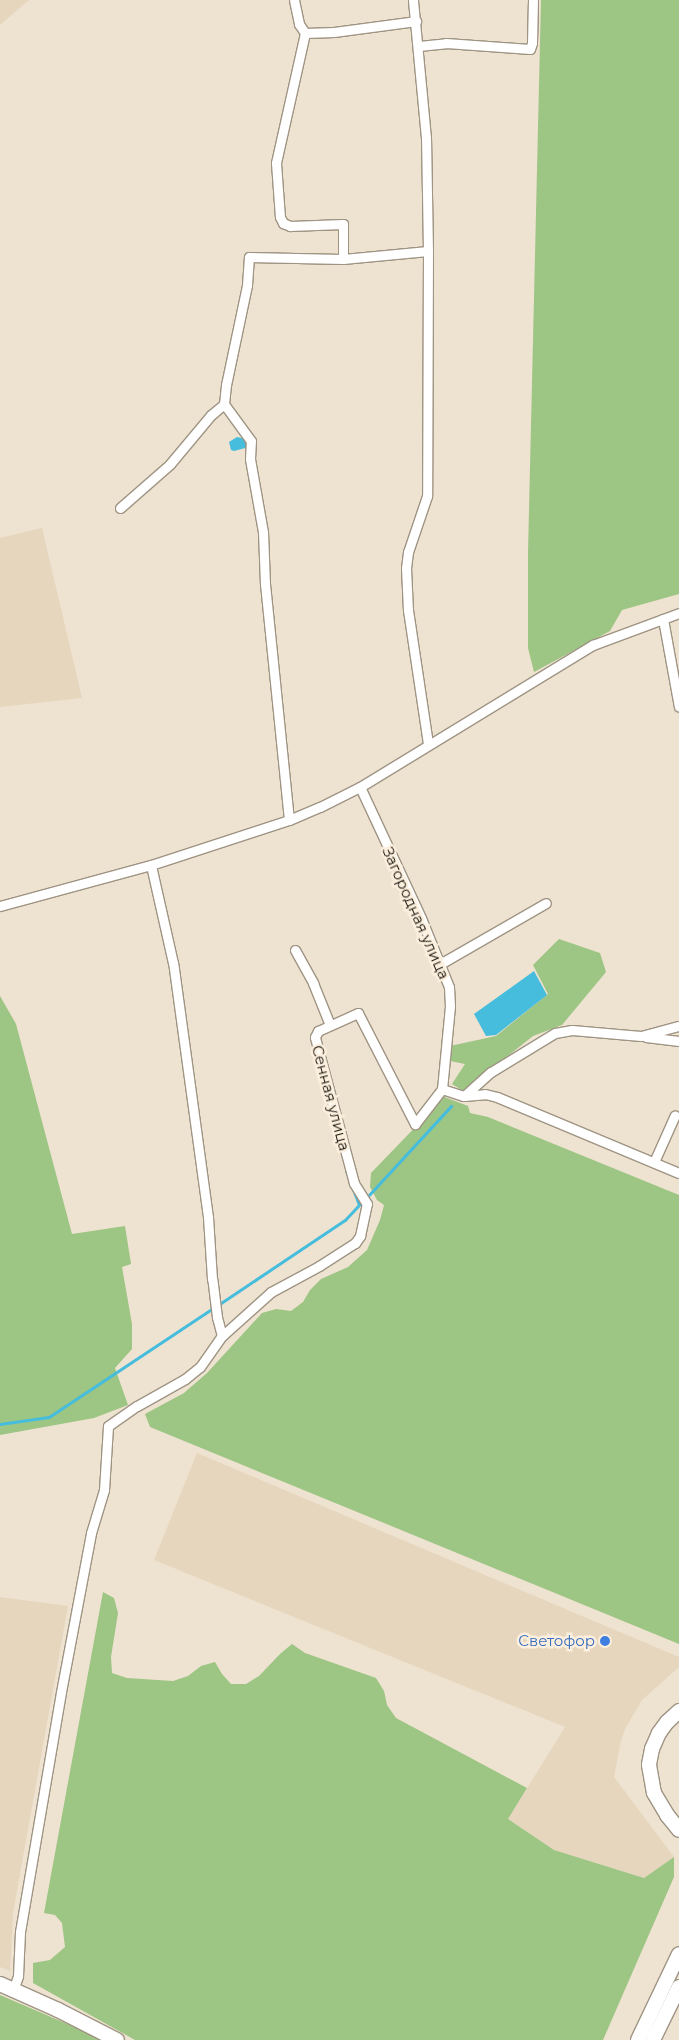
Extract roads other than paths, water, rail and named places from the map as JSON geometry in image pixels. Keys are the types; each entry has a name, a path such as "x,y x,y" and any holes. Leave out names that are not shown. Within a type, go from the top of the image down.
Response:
{"main road":[{"path":"679,1711 659,1733 652,1749 649,1765 654,1792 667,1815 679,1830"},
{"path":"638,2040 679,1954"},
{"path":"0,1984 117,2040"},
{"path":"653,2040 679,1987"}],"street":[{"path":"294,0 299,24 305,33 276,163 280,217 283,223 290,226 342,224 342,259"},
{"path":"413,0 419,46 426,138 428,251 427,496 408,552 406,568 408,610 428,744"},
{"path":"419,46 446,43 530,49 532,43 534,0"},
{"path":"305,33 334,32 416,21"},
{"path":"289,820 265,584 263,532 250,459 251,441 224,404 227,377 247,285 249,258 342,259 428,251"},
{"path":"120,508 170,464 211,415 224,404"},
{"path":"0,906 152,865 289,820 360,788 428,744 593,644 679,613"},
{"path":"664,620 679,707"},
{"name":"Загородная улица","path":"360,788 449,987 450,1006 442,1089"},
{"path":"13,1990 18,1976 20,1932 61,1692 91,1533 104,1490 108,1426 137,1406 185,1379 200,1367 222,1336 216,1307 205,1192 173,963 152,865"},
{"path":"440,964 546,903"},
{"path":"295,950 313,983 330,1025"},
{"name":"Сенная улица","path":"222,1336 271,1292 319,1266 355,1243 360,1236 367,1204 354,1184 315,1037 318,1031 358,1013 415,1124 442,1089"},
{"path":"641,1036 679,1026"},
{"path":"464,1096 491,1072 555,1033 587,1030 679,1041"},
{"path":"442,1089 464,1096 485,1094 497,1097 679,1173"},
{"path":"654,1162 675,1115"}],"water":[{"path":"237,437 246,439 249,447 231,450 229,442"},
{"path":"534,971 547,995 496,1035 486,1036 474,1014"}],"waterway":[{"path":"369,1195 451,1106"},
{"path":"221,1303 345,1220 359,1205 346,1171"},
{"path":"0,1424 49,1417 210,1310"}],"place":[{"name":"Светофор","path":"605,1641"}]}
